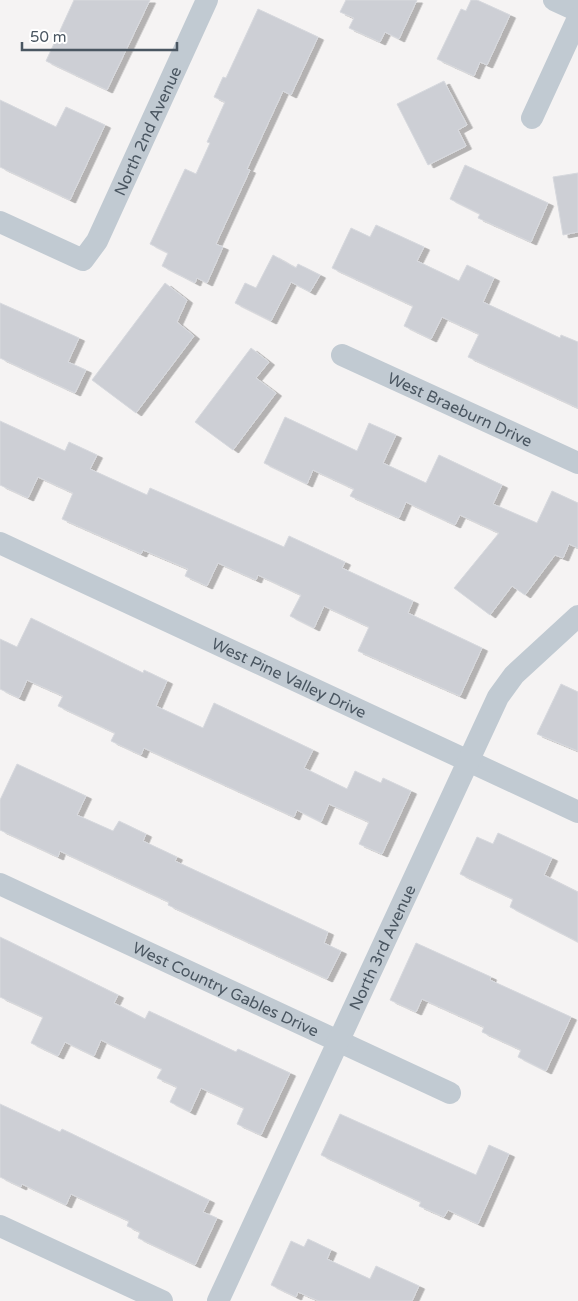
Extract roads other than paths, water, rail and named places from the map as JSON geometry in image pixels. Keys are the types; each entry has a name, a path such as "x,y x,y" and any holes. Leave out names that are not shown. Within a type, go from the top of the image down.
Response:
{"street":[{"name":"North 2nd Avenue","path":"0,222 83,260 97,241 207,0"},
{"path":"554,0 578,11"},
{"path":"532,118 578,18"},
{"name":"West Braeburn Drive","path":"342,355 578,463"},
{"name":"West Pine Valley Drive","path":"0,543 578,812"},
{"name":"North 3rd Avenue","path":"218,1301 498,697 514,675 578,616"},
{"name":"West Country Gables Drive","path":"0,884 450,1093"},
{"path":"0,1226 162,1301"}]}
